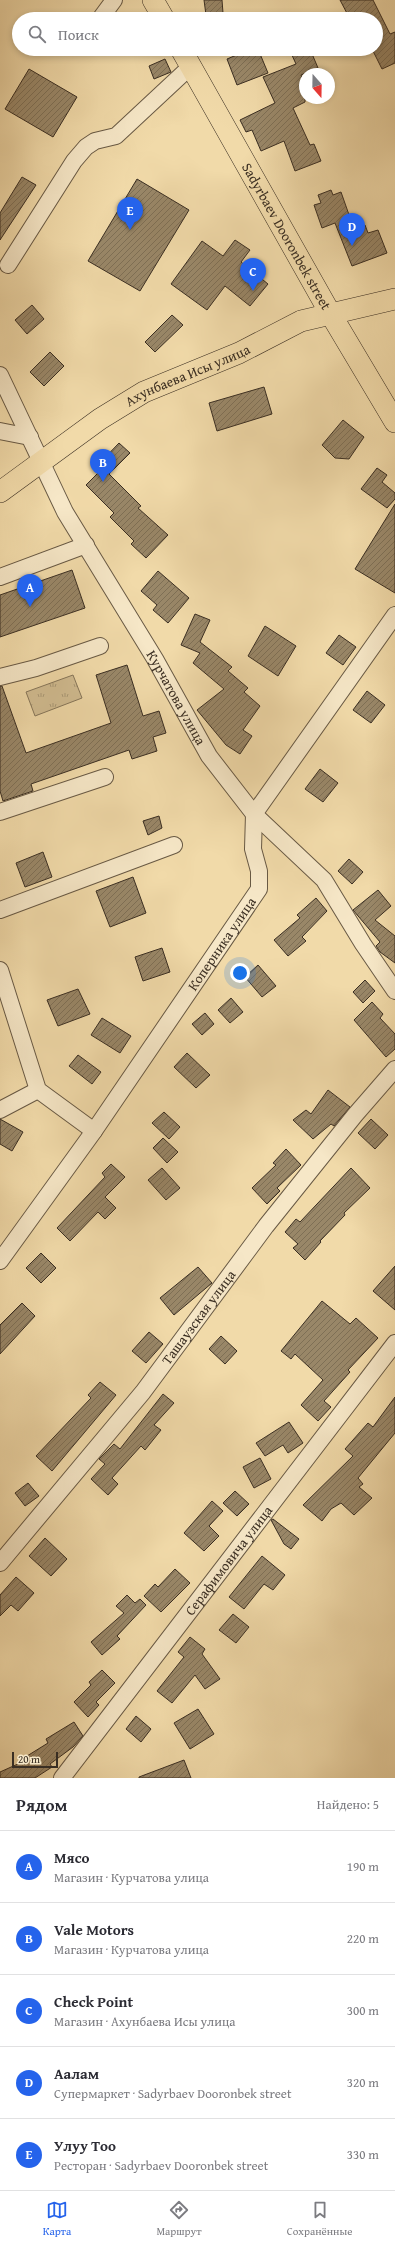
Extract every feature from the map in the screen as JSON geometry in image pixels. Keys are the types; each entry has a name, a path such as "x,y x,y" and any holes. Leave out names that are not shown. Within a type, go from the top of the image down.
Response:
{"main road":[{"path":"153,0 160,12"},
{"name":"Sadyrbaev Dooronbek street","path":"186,58 330,313 395,422"},
{"name":"Ахунбаева Исы улица","path":"0,492 100,418 144,392 239,353 301,321 395,299"}],"street":[{"path":"105,12 114,0"},
{"path":"8,265 74,161 86,147 95,141 116,136 186,58"},
{"name":"Курчатова улица","path":"0,375 42,462 64,512 86,545 155,658 209,756 254,814 324,880 363,944 395,991"},
{"path":"0,431 30,437"},
{"path":"0,577 86,545"},
{"path":"254,814 395,615"},
{"path":"0,677 36,668 100,646"},
{"path":"0,812 105,777"},
{"name":"Коперника улица","path":"0,1261 94,1131 259,889 259,872 253,850 254,814"},
{"path":"0,910 174,845"},
{"path":"0,970 38,1090 94,1131"},
{"name":"Ташаузская улица","path":"0,1563 143,1392 266,1226 356,1114 395,1069"},
{"path":"0,1110 38,1090"},
{"name":"Серафимовича улица","path":"62,1778 395,1343"}],"green space":[{"path":"73,675 82,698 35,716 26,692"}],"building":[{"path":"204,0 222,0 223,12 206,12"},
{"path":"340,0 373,0 379,12 346,12"},
{"path":"383,20 390,34 395,32 395,63 382,69 376,56 383,56"},
{"path":"234,56 261,56 268,73 237,85 227,59"},
{"path":"292,56 313,56 318,68 299,68 299,104 301,104 293,108 310,145 314,144 321,161 295,171 284,141 261,151 252,130 246,132 240,120 275,103 263,77 296,64"},
{"path":"165,59 171,72 154,79 149,66"},
{"path":"29,69 77,97 53,137 5,109"},
{"path":"22,177 36,185 0,240 0,213"},
{"path":"137,179 189,210 140,291 88,261"},
{"path":"331,190 333,195 341,192 354,229 365,225 368,233 378,230 387,253 352,266 335,223 322,228 314,205 321,203 318,195"},
{"path":"235,240 250,250 241,262 268,284 250,306 225,286 207,310 171,284 202,241 223,256"},
{"path":"32,305 44,319 27,334 15,320"},
{"path":"172,315 183,325 155,352 145,342"},
{"path":"50,352 64,366 44,386 30,372"},
{"path":"264,387 272,414 217,431 209,403"},
{"path":"343,420 364,437 349,459 335,458 322,445"},
{"path":"119,443 130,453 109,474 141,506 138,508 168,535 146,558 131,544 134,541 110,517 114,513 86,485 101,470 97,466"},
{"path":"377,468 387,475 382,482 395,493 395,499 387,508 361,489"},
{"path":"395,504 395,593 355,569"},
{"path":"72,570 85,608 0,637 0,595"},
{"path":"158,571 189,598 168,623 153,610 157,605 141,591"},
{"path":"195,614 210,620 200,642 232,667 228,671 248,688 244,692 260,706 243,730 252,736 240,754 226,745 197,710 224,689 193,663 200,653 181,645"},
{"path":"265,626 296,646 278,676 248,656"},
{"path":"339,635 356,647 343,665 326,653"},
{"path":"127,665 143,716 159,711 166,733 153,737 157,751 132,759 129,750 31,784 33,791 3,801 0,791 0,686 2,686 26,753 111,723 96,675"},
{"path":"367,691 385,705 371,723 353,710"},
{"path":"320,769 338,783 323,802 305,789"},
{"path":"159,816 162,828 148,835 143,821"},
{"path":"43,852 52,877 25,887 16,863"},
{"path":"349,859 363,872 352,884 338,871"},
{"path":"133,877 146,913 110,927 96,891"},
{"path":"378,890 391,906 375,920 395,936 395,963 380,952 376,946 380,942 353,910"},
{"path":"316,898 327,911 302,937 306,941 288,956 274,940 300,918 297,915"},
{"path":"162,948 170,972 143,981 135,957"},
{"path":"258,965 276,986 262,997 245,977"},
{"path":"365,980 375,991 363,1003 353,992"},
{"path":"78,989 90,1014 58,1026 47,1000"},
{"path":"231,998 243,1012 230,1023 218,1010"},
{"path":"372,1002 383,1014 380,1018 395,1034 395,1049 386,1057 354,1020"},
{"path":"205,1013 214,1024 202,1035 192,1024"},
{"path":"102,1018 131,1036 120,1053 91,1035"},
{"path":"187,1053 210,1075 196,1088 174,1067"},
{"path":"78,1055 101,1072 92,1084 69,1066"},
{"path":"328,1090 350,1107 334,1126 331,1124 313,1139 293,1120 306,1110 311,1114"},
{"path":"164,1112 180,1127 169,1139 152,1123"},
{"path":"0,1119 23,1132 12,1151 0,1144"},
{"path":"371,1119 388,1135 375,1149 358,1133"},
{"path":"163,1138 178,1152 167,1163 153,1148"},
{"path":"286,1149 301,1165 277,1188 280,1191 267,1204 252,1188 276,1165 273,1163"},
{"path":"111,1164 125,1177 105,1197 116,1208 105,1219 98,1212 70,1241 57,1228 105,1177 102,1173"},
{"path":"162,1168 180,1188 166,1200 148,1180"},
{"path":"351,1168 370,1188 344,1213 345,1215 320,1241 321,1242 305,1260 293,1248 298,1244 285,1232 296,1219 300,1222"},
{"path":"41,1253 56,1268 41,1283 26,1268"},
{"path":"395,1266 395,1310 373,1291"},
{"path":"198,1267 212,1283 174,1315 160,1298"},
{"path":"322,1301 350,1324 356,1318 378,1338 348,1370 350,1372 324,1401 331,1407 318,1421 301,1405 323,1380 295,1354 291,1359 281,1351"},
{"path":"22,1303 35,1316 0,1354 0,1325"},
{"path":"149,1332 163,1344 146,1363 132,1351"},
{"path":"221,1336 237,1351 225,1364 209,1349"},
{"path":"100,1382 116,1395 52,1471 36,1456 91,1398 88,1395"},
{"path":"163,1394 174,1403 154,1425 161,1430 145,1450 141,1446 112,1478 118,1484 108,1495 91,1479 105,1464 99,1459 114,1444 120,1449"},
{"path":"395,1397 395,1433 358,1478 363,1484 359,1487 372,1498 354,1515 341,1503 331,1509 322,1521 303,1505 353,1456 345,1449 368,1423 373,1427"},
{"path":"289,1422 303,1443 288,1453 283,1445 265,1456 256,1443"},
{"path":"260,1458 271,1479 254,1488 243,1467"},
{"path":"28,1483 39,1496 25,1506 15,1493"},
{"path":"235,1491 249,1504 237,1516 223,1503"},
{"path":"212,1501 223,1511 209,1526 219,1536 204,1551 184,1533"},
{"path":"273,1519 299,1539 291,1549 284,1544 271,1520"},
{"path":"45,1538 67,1559 51,1576 29,1556"},
{"path":"262,1556 285,1575 273,1590 264,1584 244,1609 229,1597"},
{"path":"175,1569 190,1583 161,1612 144,1596 155,1584 158,1587"},
{"path":"16,1577 34,1593 18,1611 11,1605 0,1616 0,1595"},
{"path":"127,1595 135,1603 140,1599 146,1605 117,1636 120,1639 102,1655 91,1642 124,1613 116,1606"},
{"path":"233,1614 249,1627 236,1643 219,1630"},
{"path":"190,1637 205,1649 202,1654 220,1679 205,1689 195,1675 172,1703 157,1691 184,1657 178,1652"},
{"path":"102,1670 115,1683 96,1702 99,1705 88,1717 74,1702 91,1685 89,1682"},
{"path":"198,1709 214,1734 190,1749 174,1723"},
{"path":"136,1716 151,1729 141,1742 126,1729"},
{"path":"74,1722 83,1736 73,1747 50,1764 52,1767 35,1778 0,1778 0,1772 29,1759 27,1756 48,1743 46,1739"},
{"path":"184,1760 191,1778 139,1778 139,1777"}],"place":[{"name":"Улуу Тоо","path":"130,230"},
{"name":"Аалам","path":"352,246"},
{"name":"Check Point","path":"253,291"},
{"name":"Vale Motors","path":"103,482"},
{"name":"Мясо","path":"30,607"}]}
